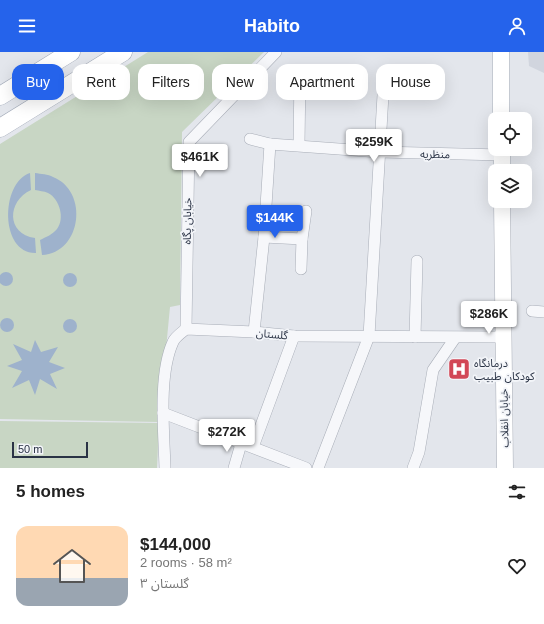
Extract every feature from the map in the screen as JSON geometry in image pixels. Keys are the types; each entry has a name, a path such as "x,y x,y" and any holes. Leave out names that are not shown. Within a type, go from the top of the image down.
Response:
{"main road":[{"path":"0,96 71,52"},
{"path":"0,128 123,52"},
{"path":"501,52 501,112"},
{"name":"خیابان انقلاب","path":"502,208 505,468"}],"street":[{"name":"خیابان پگاه","path":"186,329 189,142 276,52"},
{"path":"299,145 300,100"},
{"path":"318,468 369,336 383,100"},
{"name":"منظریه","path":"250,139 270,144 380,152 488,152"},
{"path":"254,332 264,236 270,144"},
{"path":"301,269 302,239 306,211"},
{"path":"264,236 302,239"},
{"path":"415,337 417,261"},
{"path":"532,311 544,312"},
{"name":"گلستان","path":"186,329 254,332 294,336 455,338 503,337"},
{"path":"165,468 163,413 166,364 173,341 186,329"},
{"path":"253,447 294,336"},
{"path":"413,468 418,452 433,370 455,338"},
{"path":"163,413 306,468"},
{"path":"234,468 241,444"}],"shaded area":[{"path":"528,52 544,52 544,73 529,66"}],"green space":[{"path":"148,52 264,52 252,64 212,64 212,100 215,100 182,132 180,305 170,307 159,422 0,419 0,144 72,99 130,100 130,64 129,64"},
{"path":"0,421 159,423 157,468 0,468"}],"water":[{"path":"30,173 31,190 23,195 17,202 13,217 19,230 26,235 35,238 36,253 24,250 16,242 10,231 8,217 9,203 13,190 20,179"},
{"path":"35,173 51,176 65,184 72,195 76,207 76,220 73,233 66,244 55,252 42,255 40,240 57,229 61,220 61,215 58,204 52,196 46,192 35,190"},
{"path":"6,272 11,274 13,279 11,284 6,286 1,284 -1,279 1,274"},
{"path":"70,273 75,275 77,280 75,285 70,287 65,285 63,280 65,275"},
{"path":"4,318 10,318 14,322 14,328 10,332 4,332 0,328 0,322"},
{"path":"70,319 75,321 77,326 75,331 70,333 65,331 63,326 65,321"},
{"path":"35,340 41,352 58,347 49,362 65,368 50,374 57,389 40,379 35,395 29,380 12,388 22,371 7,366 22,360 13,344 31,352"}],"place":[{"name":"درمانگاه کودکان طبیب","path":"459,369"}]}
